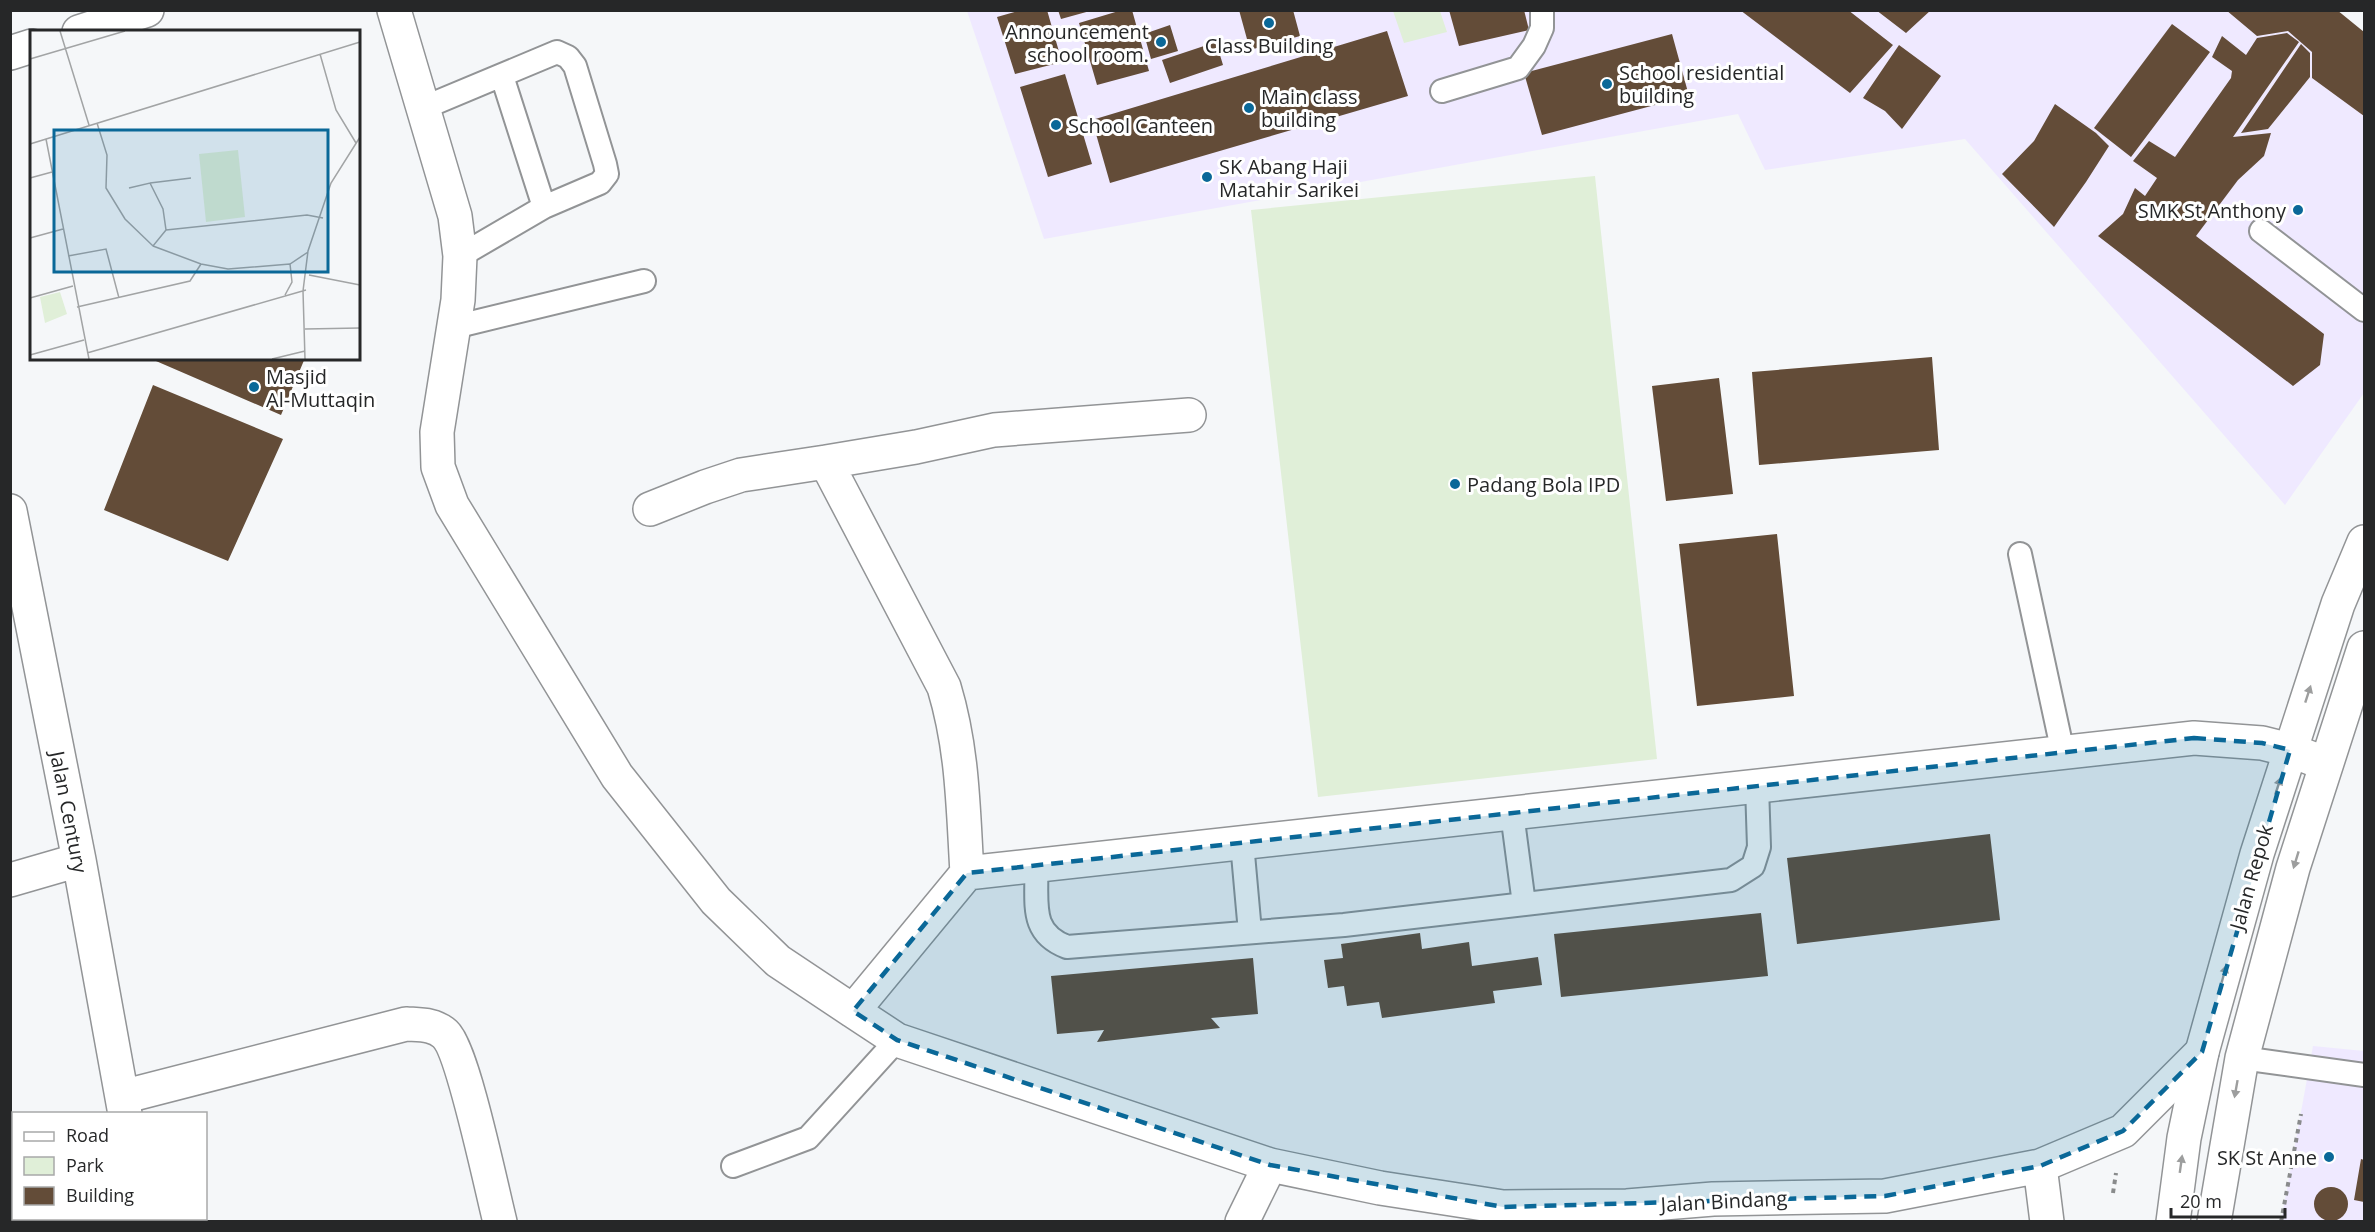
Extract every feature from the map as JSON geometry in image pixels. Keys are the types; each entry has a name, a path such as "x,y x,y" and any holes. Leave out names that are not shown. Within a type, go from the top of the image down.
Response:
{"street":[{"path":"85,30 147,10"},
{"name":"Jalan Bindang","path":"394,10 455,216 460,256 458,300 437,432 438,467 452,505 617,776 716,901 778,961 897,1040 1270,1165 1380,1188 1503,1207 1627,1206 1713,1199 1885,1196 2040,1166 2122,1131 2202,1052"},
{"path":"10,53 30,47"},
{"path":"650,509 705,487 741,476 916,447 994,430 1189,415"},
{"path":"826,462 944,687 955,722 962,772 967,873 853,1011"},
{"name":"Jalan Century","path":"10,511 79,860 123,1105"},
{"name":"Jalan Repok","path":"2173,1221 2184,1138 2202,1052 2257,854 2338,604 2364,542"},
{"name":"Jalan Repok","path":"2214,1221 2242,1058 2293,868 2364,648"},
{"path":"967,873 2194,738 2262,743 2290,750 2326,764"},
{"path":"10,880 79,860"},
{"path":"123,1105 406,1024 434,1026 447,1036 456,1056 470,1100 500,1221"},
{"path":"1242,1221 1270,1165"},
{"path":"2040,1166 2047,1221"}],"lane":[{"path":"1442,92 1518,68 1534,46 1542,28 1542,10"},
{"path":"423,108 557,52 568,57 575,66 607,174 600,183 544,207 460,256"},
{"path":"502,76 544,207"},
{"path":"2261,231 2364,310"},
{"path":"454,327 644,281"},
{"path":"2020,554 2063,753"},
{"path":"1036,866 1039,925 1052,941 1067,947 1344,925 1731,880 1753,866 1759,847 1757,786"},
{"path":"1512,813 1524,904"},
{"path":"1242,843 1250,932"},
{"path":"733,1166 808,1138 897,1040"},
{"path":"2242,1058 2364,1075"}],"path":[{"path":"2281,1221 2301,1114"}],"highlighted area":[{"path":"2194,738 2262,743 2290,750 2202,1052 2123,1131 2040,1166 1885,1196 1503,1207 1270,1165 897,1040 853,1011 967,873"}],"shaded area":[{"path":"967,11 2337,11 2364,32 2364,393 2285,505 1965,139 1765,170 1738,114 1044,239"},
{"name":"SK St Anne","path":"2313,1046 2364,1051 2364,1221 2281,1222"}],"green space":[{"path":"1393,11 1440,11 1447,32 1404,43"},
{"name":"Padang Bola IPD","path":"1595,176 1657,759 1318,797 1251,210"}],"building":[{"name":"School Canteen","path":"1021,10 1047,10 1062,62 1015,74 997,17"},
{"path":"1058,10 1090,10 1090,11 1061,19"},
{"path":"1122,10 1132,10 1149,71 1097,85 1079,23"},
{"name":"Class Building","path":"1239,10 1293,10 1300,36 1250,50"},
{"path":"1449,10 1524,10 1529,30 1459,46"},
{"path":"1740,10 1848,10 1893,45 1850,93"},
{"path":"1876,10 1931,10 1906,33"},
{"path":"2226,10 2337,10 2364,32 2364,116 2312,78 2312,52 2288,31 2257,36"},
{"path":"2172,24 2210,52 2131,157 2094,128"},
{"name":"Announcement school room.","path":"1170,25 1178,51 1151,59 1144,34"},
{"name":"Main class building","path":"1387,31 1408,96 1110,183 1092,120"},
{"path":"2287,33 2299,42 2233,137 2271,133 2264,156 2238,180 2196,236 2324,334 2320,365 2293,386 2098,236 2123,214 2135,188 2145,196 2157,178 2133,161 2149,141 2175,157 2231,78 2232,71 2212,57 2222,36 2246,55 2257,38"},
{"name":"School residential building","path":"1672,34 1689,96 1542,135 1524,73"},
{"path":"1216,42 1223,65 1170,83 1162,60"},
{"path":"2301,44 2310,53 2310,77 2268,129 2241,133"},
{"path":"1899,45 1941,76 1902,129 1885,111 1863,98"},
{"name":"School Canteen","path":"1065,74 1092,164 1048,177 1020,87"},
{"path":"2055,104 2096,133 2109,146 2054,227 2002,174 2034,141"},
{"path":"1932,357 1939,450 1759,465 1752,372"},
{"name":"Masjid Al-Muttaqin","path":"154,360 304,360 281,415"},
{"path":"1719,378 1733,494 1666,501 1652,386"},
{"path":"153,385 283,439 228,561 104,510"},
{"path":"1777,534 1794,696 1697,706 1679,544"},
{"path":"1990,834 2000,920 1797,944 1787,858"},
{"path":"1761,913 1768,976 1561,997 1554,934"},
{"path":"1420,933 1422,949 1469,942 1472,966 1538,957 1542,985 1493,991 1495,1003 1382,1018 1379,1002 1347,1006 1344,986 1328,988 1324,960 1343,958 1341,944"},
{"path":"1253,958 1258,1014 1211,1018 1220,1028 1097,1042 1104,1030 1057,1034 1051,976"},
{"path":"2361,1159 2364,1160 2364,1202 2354,1200"},
{"path":"2331,1187 2343,1192 2348,1204 2343,1216 2331,1221 2319,1216 2314,1204 2319,1192"}],"place":[{"name":"Class Building","path":"1269,23"},
{"name":"Announcement school room.","path":"1161,42"},
{"name":"School residential building","path":"1607,84"},
{"name":"Main class building","path":"1249,108"},
{"name":"School Canteen","path":"1056,125"},
{"name":"SK Abang Haji Matahir Sarikei","path":"1207,177"},
{"name":"SMK St Anthony","path":"2298,210"},
{"name":"Masjid Al-Muttaqin","path":"254,387"},
{"name":"Padang Bola IPD","path":"1455,484"},
{"name":"SK St Anne","path":"2329,1157"}]}
